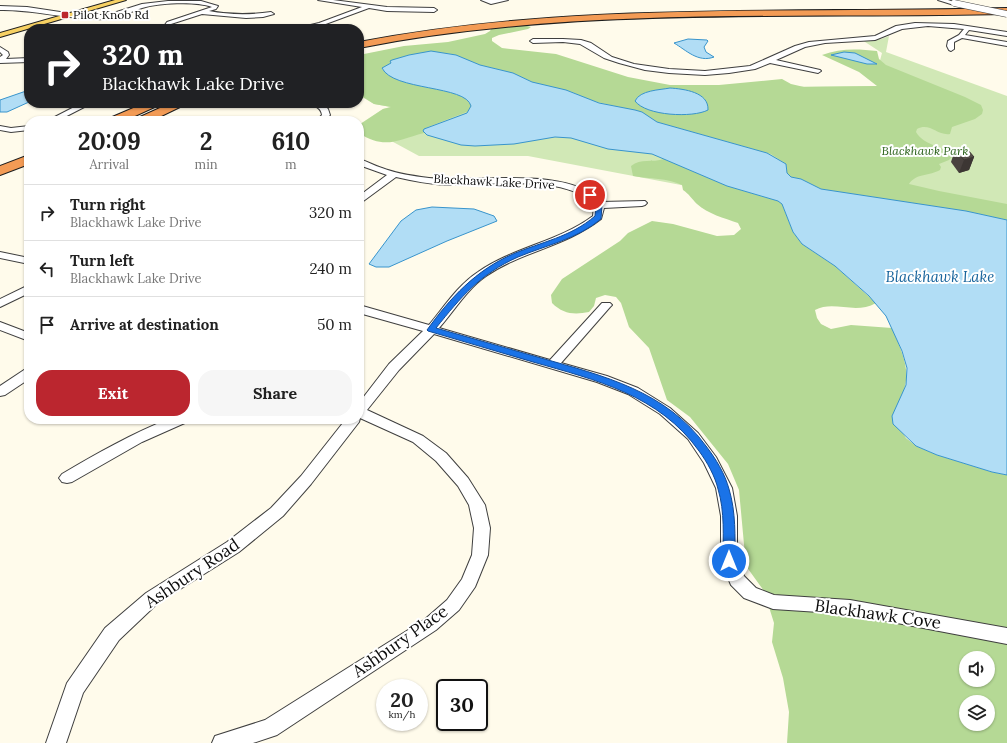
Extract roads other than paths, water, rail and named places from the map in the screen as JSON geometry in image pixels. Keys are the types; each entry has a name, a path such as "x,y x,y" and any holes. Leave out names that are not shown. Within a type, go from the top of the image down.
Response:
{"highway":[{"path":"364,37 467,21 555,14 1007,6"},
{"path":"364,44 444,30 548,19 622,16 1007,13"},
{"path":"125,116 144,108"},
{"path":"153,116 169,108"},
{"path":"2,177 24,162"},
{"path":"2,177 24,174"}],"main road":[{"path":"38,24 123,0"},
{"path":"0,35 24,28"}],"street":[{"path":"321,0 397,10 434,10"},
{"path":"342,3 349,0"},
{"path":"484,0 496,2 505,0"},
{"path":"941,0 1007,13"},
{"path":"0,7 25,7 76,13 92,17 107,17 147,5 197,3 215,6 214,8 168,24"},
{"path":"319,24 369,6"},
{"path":"200,12 236,16 261,16 271,14"},
{"path":"533,41 562,40 581,42 620,62 643,67 677,71 730,72 752,68 770,61 794,48 808,44 832,40 876,38 893,29 901,27 928,25 968,28 1007,34"},
{"path":"952,49 950,46 951,41 961,36 968,28"},
{"path":"961,36 1007,44"},
{"path":"0,49 5,52 6,55 0,61"},
{"path":"0,61 24,60"},
{"path":"770,61 818,71"},
{"path":"61,116 78,108"},
{"path":"0,128 11,130 24,129"},
{"name":"Blackhawk Lake Drive","path":"364,164 381,171 447,182 523,181 553,184 570,187 590,195 599,205"},
{"path":"364,196 395,174"},
{"path":"364,406 394,367 431,330 460,294 482,274 514,256 569,236 586,228 598,217 599,205 642,203"},
{"path":"0,255 24,260"},
{"path":"0,304 24,291"},
{"path":"364,310 553,365 606,304"},
{"path":"0,326 24,335"},
{"name":"Blackhawk Cove","path":"553,365 602,379 633,391 665,411 693,436 711,461 724,488 729,516 729,561 736,580 750,593 774,602 850,606 1007,636"},
{"path":"0,392 24,376"},
{"name":"Ashbury Place","path":"222,743 270,728 430,625 453,605 470,582 480,555 482,528 477,505 463,482 441,457 418,439 364,414"},
{"path":"67,478 125,444 168,424"},
{"name":"Ashbury Road","path":"56,743 74,689 112,634 152,598 233,547 277,512 306,480 350,424"}],"water":[{"path":"688,39 707,40 708,41 704,47 706,52 714,57 697,57 674,43"},
{"name":"Blackhawk Lake","path":"431,51 456,55 480,65 513,73 532,82 566,90 599,103 642,112 657,122 767,153 786,164 787,173 791,177 801,179 821,189 966,211 1007,220 1007,475 992,472 937,455 916,446 893,424 892,416 906,385 907,368 902,351 886,316 869,296 835,266 802,244 793,232 782,204 778,201 727,186 652,154 608,149 571,138 555,137 514,144 475,146 461,145 427,135 423,131 424,129 467,113 471,106 466,99 457,94 400,81 389,75 382,68 391,63 390,61 392,60"},
{"path":"844,52 855,53 877,64 867,64 831,55"},
{"path":"670,88 682,89 700,95 707,104 708,110 701,113 681,115 659,113 641,106 635,101 638,97 646,93"},
{"path":"24,92 24,104 7,112 0,112 0,100"},
{"path":"432,207 474,209 494,216 497,221 389,267 376,267 369,264 401,221 416,210"}],"place":[{"name":"Pilot Knob Rd","path":"65,15"}],"park label":[{"name":"Blackhawk Park","path":"925,151"}]}
